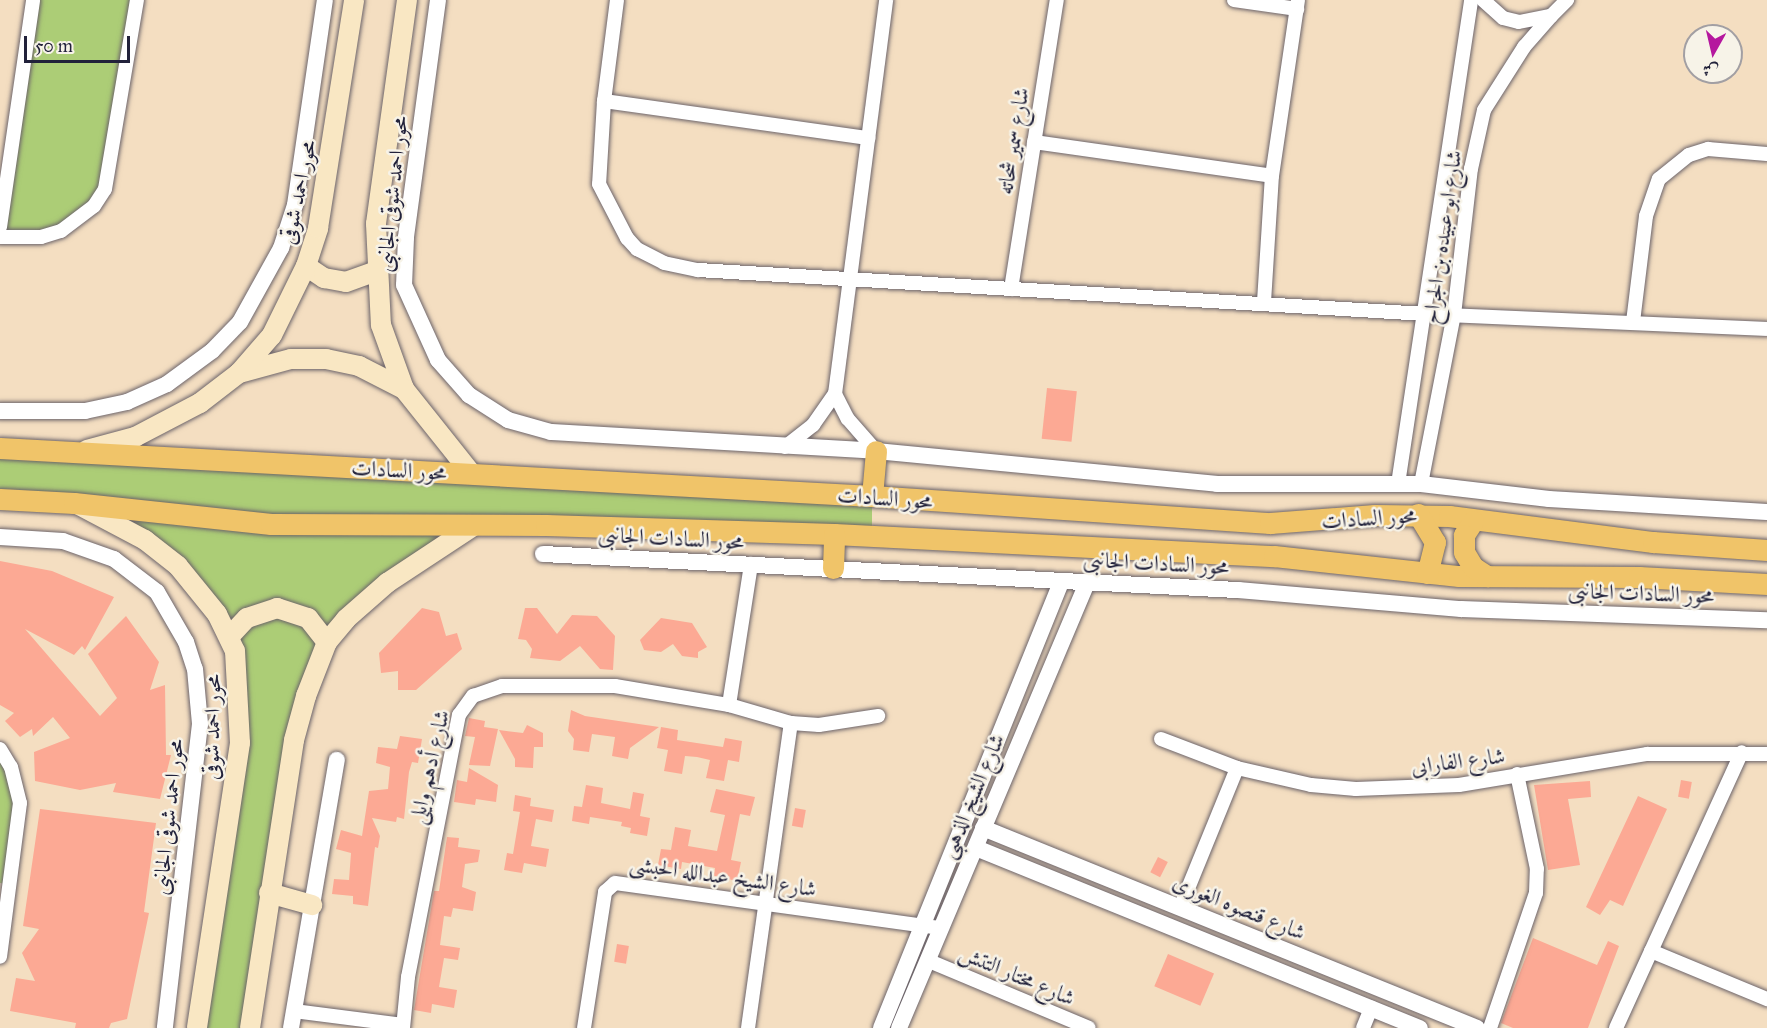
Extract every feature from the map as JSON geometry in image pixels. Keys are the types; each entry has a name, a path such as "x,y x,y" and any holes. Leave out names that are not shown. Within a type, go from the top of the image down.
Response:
{"main road":[{"name":"محور احمد شوقى","path":"79,452 158,427 200,404 239,373 272,335 306,266 327,188 354,0"},
{"path":"407,0 376,224 376,271 381,325 404,390 471,473"},
{"path":"306,266 324,278 346,282 376,271"},
{"path":"239,373 291,359 326,359 359,366 404,390"},
{"name":"محور السادات","path":"0,448 872,496 1269,523 1418,514 1672,544 1767,550"},
{"path":"872,496 876,451"},
{"name":"محور السادات","path":"0,499 74,503 271,524 475,525 834,534 1274,556 1427,573 1487,576 1639,577 1767,584"},
{"name":"محور احمد شوقى","path":"74,503 145,540 178,566 206,597 230,637 238,669 240,743 197,1028"},
{"path":"1418,514 1435,542 1427,573"},
{"path":"1473,521 1464,535 1464,552 1473,567 1487,576"},
{"path":"250,1028 294,740 306,696 327,642 346,619 387,583 475,525"},
{"path":"833,568 834,534"},
{"path":"230,637 247,618 277,608 308,618 327,642"},
{"path":"269,893 312,905"}],"street":[{"path":"0,226 33,0"},
{"path":"0,237 40,237 61,231 86,213 105,189 137,0"},
{"path":"0,411 84,411 127,402 167,384 212,351 240,321 281,248 295,205 325,0"},
{"name":"محور احمد شوقى الجانبى","path":"438,0 406,238 404,285 438,360 469,395 508,420 551,432 783,448"},
{"path":"617,0 604,101 599,184 617,224 637,249 664,263 698,270 1264,302 1425,314 1767,329"},
{"path":"783,448 813,425 835,394 886,0"},
{"name":"شارع سمير شحاته","path":"1011,289 1057,0"},
{"path":"1234,0 1297,5 1272,176 1264,302"},
{"name":"شارع ابو عبيده بن الجراح","path":"1398,484 1472,0"},
{"path":"1483,0 1503,18 1519,22 1551,16"},
{"name":"شارع ابو عبيده بن الجراح","path":"1421,484 1454,315 1471,169 1484,110 1524,46 1551,16 1569,1"},
{"path":"604,101 868,138"},
{"path":"1034,141 1272,176"},
{"path":"1633,322 1646,216 1659,179 1689,154 1708,149 1767,154"},
{"path":"835,394 852,425 876,451"},
{"path":"783,448 876,451 1217,484 1421,484 1549,499 1767,512"},
{"name":"محور احمد شوقى الجانبى","path":"0,537 63,541 114,559 157,592 174,615 195,669 200,724 165,1028"},
{"name":"محور السادات الجانبى","path":"543,554 1087,582 1461,609 1767,620"},
{"path":"729,705 752,564"},
{"name":"شارع الشيخ الذهبى","path":"899,1028 929,961 933,926 1062,581"},
{"name":"شارع الشيخ الذهبى","path":"881,1028 976,848 1087,582"},
{"name":"شارع أدهم وايلى","path":"403,1026 417,928 463,705 483,690 502,686 558,684 615,686 729,705 791,723 819,726 878,716"},
{"path":"748,1028 791,723"},
{"name":"شارع الفارابى","path":"1161,739 1237,768 1311,785 1356,789 1429,788 1637,755 1742,752 1767,754"},
{"path":"0,749 11,767 20,803 5,884 0,957"},
{"path":"1616,1028 1742,752"},
{"path":"291,1028 337,760"},
{"path":"1180,908 1237,768"},
{"path":"1490,1028 1536,893 1537,868 1517,774"},
{"name":"شارع قنصوه الغورى","path":"983,828 1478,1028"},
{"name":"شارع قنصوه الغورى","path":"976,848 1420,1028"},
{"name":"شارع الشيخ عبدالله الحبشى","path":"584,1028 605,892 610,884 933,926"},
{"path":"1651,951 1767,999"},
{"name":"شارع مختار التتش","path":"929,961 1089,1028"},
{"path":"1363,1028 1371,1008"},
{"path":"294,1011 403,1026"}],"green space":[{"path":"33,0 137,0 111,169 79,221 41,237 0,237"},
{"path":"0,448 872,496 872,536 475,525 357,608 312,681 250,1028 197,1028 234,796 238,669 193,581 74,503 0,499"},
{"path":"0,749 18,787 11,884 0,883"}],"building":[{"path":"1047,388 1077,391 1072,442 1042,439"},
{"path":"0,561 52,571 114,597 85,650 82,646 74,655 25,629 100,716 117,698 88,654 126,616 159,662 150,690 165,685 166,755 171,755 160,799 113,792 116,783 80,790 35,781 34,752 70,738 53,717 33,736 32,729 20,737 5,721 14,713 0,705"},
{"path":"422,608 439,612 446,636 457,633 462,649 416,690 398,690 398,671 381,673 379,653"},
{"path":"525,608 537,608 557,634 572,615 597,616 615,636 613,670 600,669 580,646 560,661 530,658 532,649 526,640 518,639"},
{"path":"661,618 692,623 707,647 698,652 698,658 682,656 673,644 661,652 644,650 640,640"},
{"path":"571,710 585,716 659,727 630,748 628,759 612,756 615,737 592,734 589,752 573,750 574,739 568,731"},
{"path":"469,718 485,721 484,727 498,729 490,766 469,765 475,737 465,736"},
{"path":"527,725 543,733 543,747 534,747 533,768 515,767 515,759 499,730 523,733"},
{"path":"661,727 678,730 677,740 723,747 725,738 742,741 739,762 728,760 724,781 706,778 710,760 697,757 685,756 682,774 664,771 668,750 657,748"},
{"path":"400,736 422,739 418,763 412,762 409,772 404,819 397,817 396,822 372,818 380,836 378,848 375,847 368,906 353,904 353,896 332,894 334,879 349,880 351,853 336,849 341,830 362,836 369,791 388,789 390,767 376,763 378,747 397,749"},
{"path":"469,768 498,785 496,802 476,799 475,805 454,802 457,780 467,782"},
{"path":"1681,780 1692,782 1689,799 1678,797"},
{"path":"1590,781 1591,797 1568,799 1580,865 1548,870 1534,785"},
{"path":"586,785 603,788 601,803 630,809 633,792 644,794 640,816 650,818 647,836 630,833 631,828 621,826 622,822 590,817 589,824 572,821 574,806 582,807"},
{"path":"716,789 755,797 750,816 740,814 731,860 741,862 737,881 714,876 715,868 682,862 681,869 658,865 661,849 671,850 675,827 691,830 688,846 717,851 725,815 710,812"},
{"path":"515,795 531,798 530,806 554,810 552,822 536,819 531,846 549,849 546,867 524,863 522,873 504,870 507,853 513,854 520,812 513,811"},
{"path":"1638,796 1667,809 1623,906 1610,900 1600,915 1586,907"},
{"path":"795,808 806,810 803,828 792,826"},
{"path":"40,809 156,823 144,912 149,913 127,1019 111,1023 109,1028 75,1028 76,1023 10,1011 16,978 35,981 22,953 39,929 23,926"},
{"path":"447,837 459,838 458,847 480,850 478,862 465,864 462,887 476,892 473,911 453,908 451,917 444,916 440,945 460,948 458,960 444,958 439,987 457,990 454,1008 432,1004 431,1013 414,1010 434,891 439,891"},
{"path":"1158,857 1168,862 1160,877 1150,872"},
{"path":"1533,938 1597,965 1608,941 1619,946 1588,1028 1513,1028 1501,1023"},
{"path":"617,944 629,946 626,964 614,962"},
{"path":"1168,954 1214,974 1200,1006 1154,986"}]}
